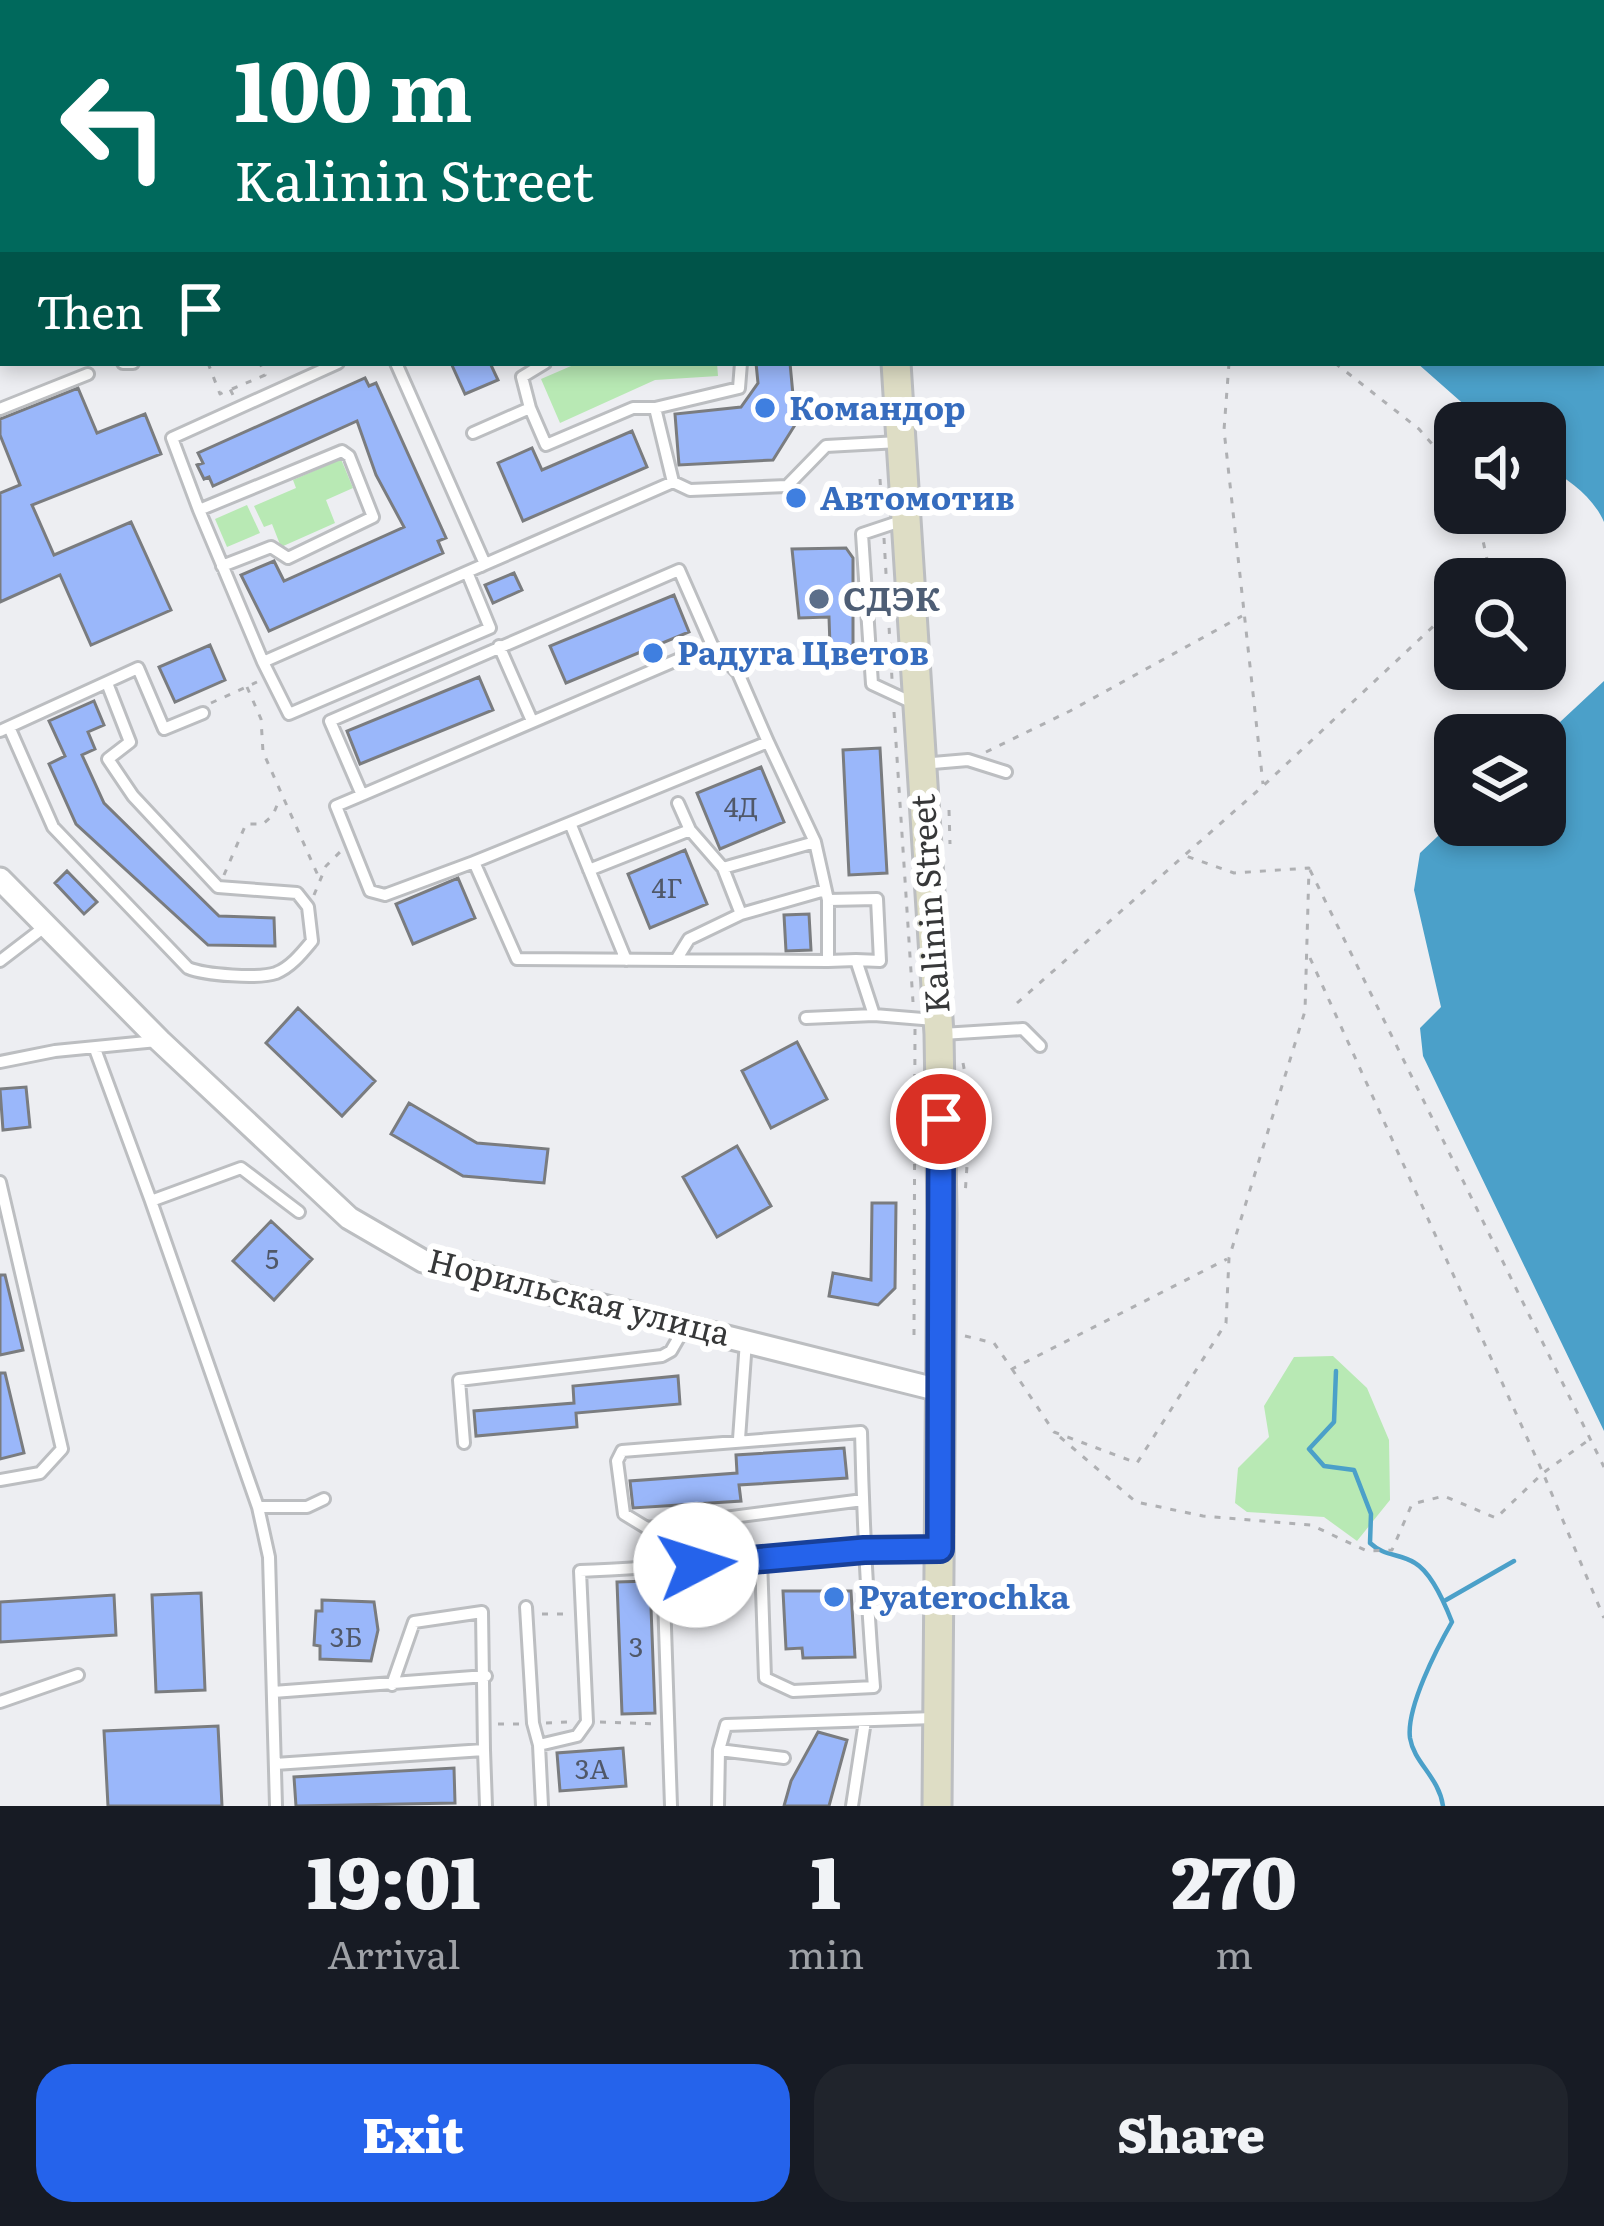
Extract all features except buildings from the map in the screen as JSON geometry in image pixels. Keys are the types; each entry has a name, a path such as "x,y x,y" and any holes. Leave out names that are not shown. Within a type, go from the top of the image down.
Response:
{"main road":[{"name":"Kalinin Street","path":"896,366 890,442 905,699 921,764 930,1024 939,1390 937,1806"}],"street":[{"name":"Норильская улица","path":"0,878 160,1041 350,1218 385,1241 423,1261 939,1390"}],"lane":[{"path":"331,366 172,438 283,709 289,715 296,713 490,628 467,572"},
{"path":"397,366 485,564"},
{"path":"540,366 522,376 546,445 633,408 655,408 739,388 741,366"},
{"path":"0,409 88,374"},
{"path":"473,433 530,408"},
{"path":"655,408 673,482"},
{"path":"263,662 673,482 690,490 787,486 826,446 890,442"},
{"path":"199,510 342,451 349,456 373,510 366,522 293,556 271,548 222,566"},
{"path":"895,523 862,534 872,684 905,699"},
{"path":"362,795 330,722 679,570 712,645 739,673 814,842 826,895 828,961"},
{"path":"712,645 336,806 370,891 385,895 474,862 768,742"},
{"path":"500,646 532,721"},
{"path":"106,683 130,742 108,759 133,796 218,887 297,893 308,907 312,941 298,958 273,974 201,973 188,968 53,827 4,729 138,668 164,729 203,713"},
{"path":"921,764 968,760 1006,772"},
{"path":"678,803 690,830 723,868 741,914"},
{"path":"570,823 626,960"},
{"path":"590,870 690,830"},
{"path":"723,868 814,842"},
{"path":"474,862 517,959 828,961 856,960 880,961 877,899 826,895 741,914 689,939 676,960"},
{"path":"0,961 47,926"},
{"path":"856,960 874,1015"},
{"path":"806,1018 874,1015 930,1024 1024,1029 1040,1046"},
{"path":"0,1062 160,1041"},
{"path":"95,1049 258,1507 269,1557 276,1806"},
{"path":"151,1201 241,1168 299,1213"},
{"path":"0,1182 62,1449 40,1473 0,1480"},
{"path":"464,1444 459,1380 662,1356 671,1351 686,1324"},
{"path":"739,1439 746,1339"},
{"path":"761,1559 766,1678 793,1691 874,1687 861,1432 622,1450 617,1461 624,1514 647,1528 863,1501"},
{"path":"258,1507 307,1507 324,1499"},
{"path":"539,1745 577,1736 587,1722 580,1571 864,1550 940,1549"},
{"path":"664,1568 671,1806"},
{"path":"392,1684 415,1622 477,1610 485,1618 486,1806"},
{"path":"526,1610 542,1806"},
{"path":"0,1702 78,1675"},
{"path":"273,1692 486,1676"},
{"path":"718,1806 719,1750 726,1725 938,1718"},
{"path":"852,1806 865,1721"},
{"path":"274,1764 484,1750"},
{"path":"719,1750 784,1758"}],"path":[{"path":"209,366 220,394 265,375 261,366"},
{"path":"1228,366 1224,430 1263,786"},
{"path":"1339,366 1419,428 1434,446"},
{"path":"230,389 238,407"},
{"path":"890,442 930,1024 914,1335"},
{"path":"968,760 1070,711 1244,614"},
{"path":"1017,1003 1263,786 1434,626"},
{"path":"203,713 208,711 206,705 270,676"},
{"path":"247,687 261,719 263,752 320,880"},
{"path":"218,887 246,824 263,824 281,796"},
{"path":"308,907 326,866 350,842"},
{"path":"1186,856 1234,873 1309,868"},
{"path":"1054,1432 1137,1463 1226,1323 1229,1258 1305,1010 1309,868"},
{"path":"1309,868 1604,1467"},
{"path":"1309,956 1603,1614"},
{"path":"1012,1369 1229,1258"},
{"path":"962,1335 994,1343 1054,1432 1136,1502 1204,1516 1311,1525 1367,1551 1392,1550 1412,1504 1444,1496 1496,1518 1543,1473 1590,1439"},
{"path":"526,1610 583,1614"}],"green space":[{"path":"571,366 717,366 718,376 655,380 560,423 541,379"},
{"path":"341,459 353,488 326,500 335,523 281,547 272,524 264,527 254,506 296,488 293,480"},
{"path":"247,505 260,533 227,547 215,519"},
{"path":"1333,1356 1367,1388 1389,1440 1390,1500 1357,1541 1324,1517 1247,1512 1235,1503 1238,1468 1269,1437 1264,1406 1294,1357"}],"water":[{"path":"1420,366 1604,366 1604,522 1566,479 1566,402 1461,402"},
{"path":"1604,681 1604,1431 1423,1056 1420,1028 1441,1007 1414,890 1420,853 1434,840 1434,846 1566,846 1566,716"}],"waterway":[{"path":"1336,1371 1334,1422 1309,1449 1324,1466 1354,1470 1371,1514 1370,1543 1421,1568 1452,1622 1424,1678 1410,1725 1412,1747 1443,1806"},
{"path":"1446,1600 1514,1561"}],"place":[{"name":"Командор","path":"765,408"},
{"name":"Автомотив","path":"796,498"},
{"name":"СДЭК","path":"819,599"},
{"name":"Радуга Цветов","path":"653,653"},
{"name":"Pyaterochka","path":"834,1597"}],"route":[{"path":"696,1565 864,1550 940,1549 941,1119"}]}
